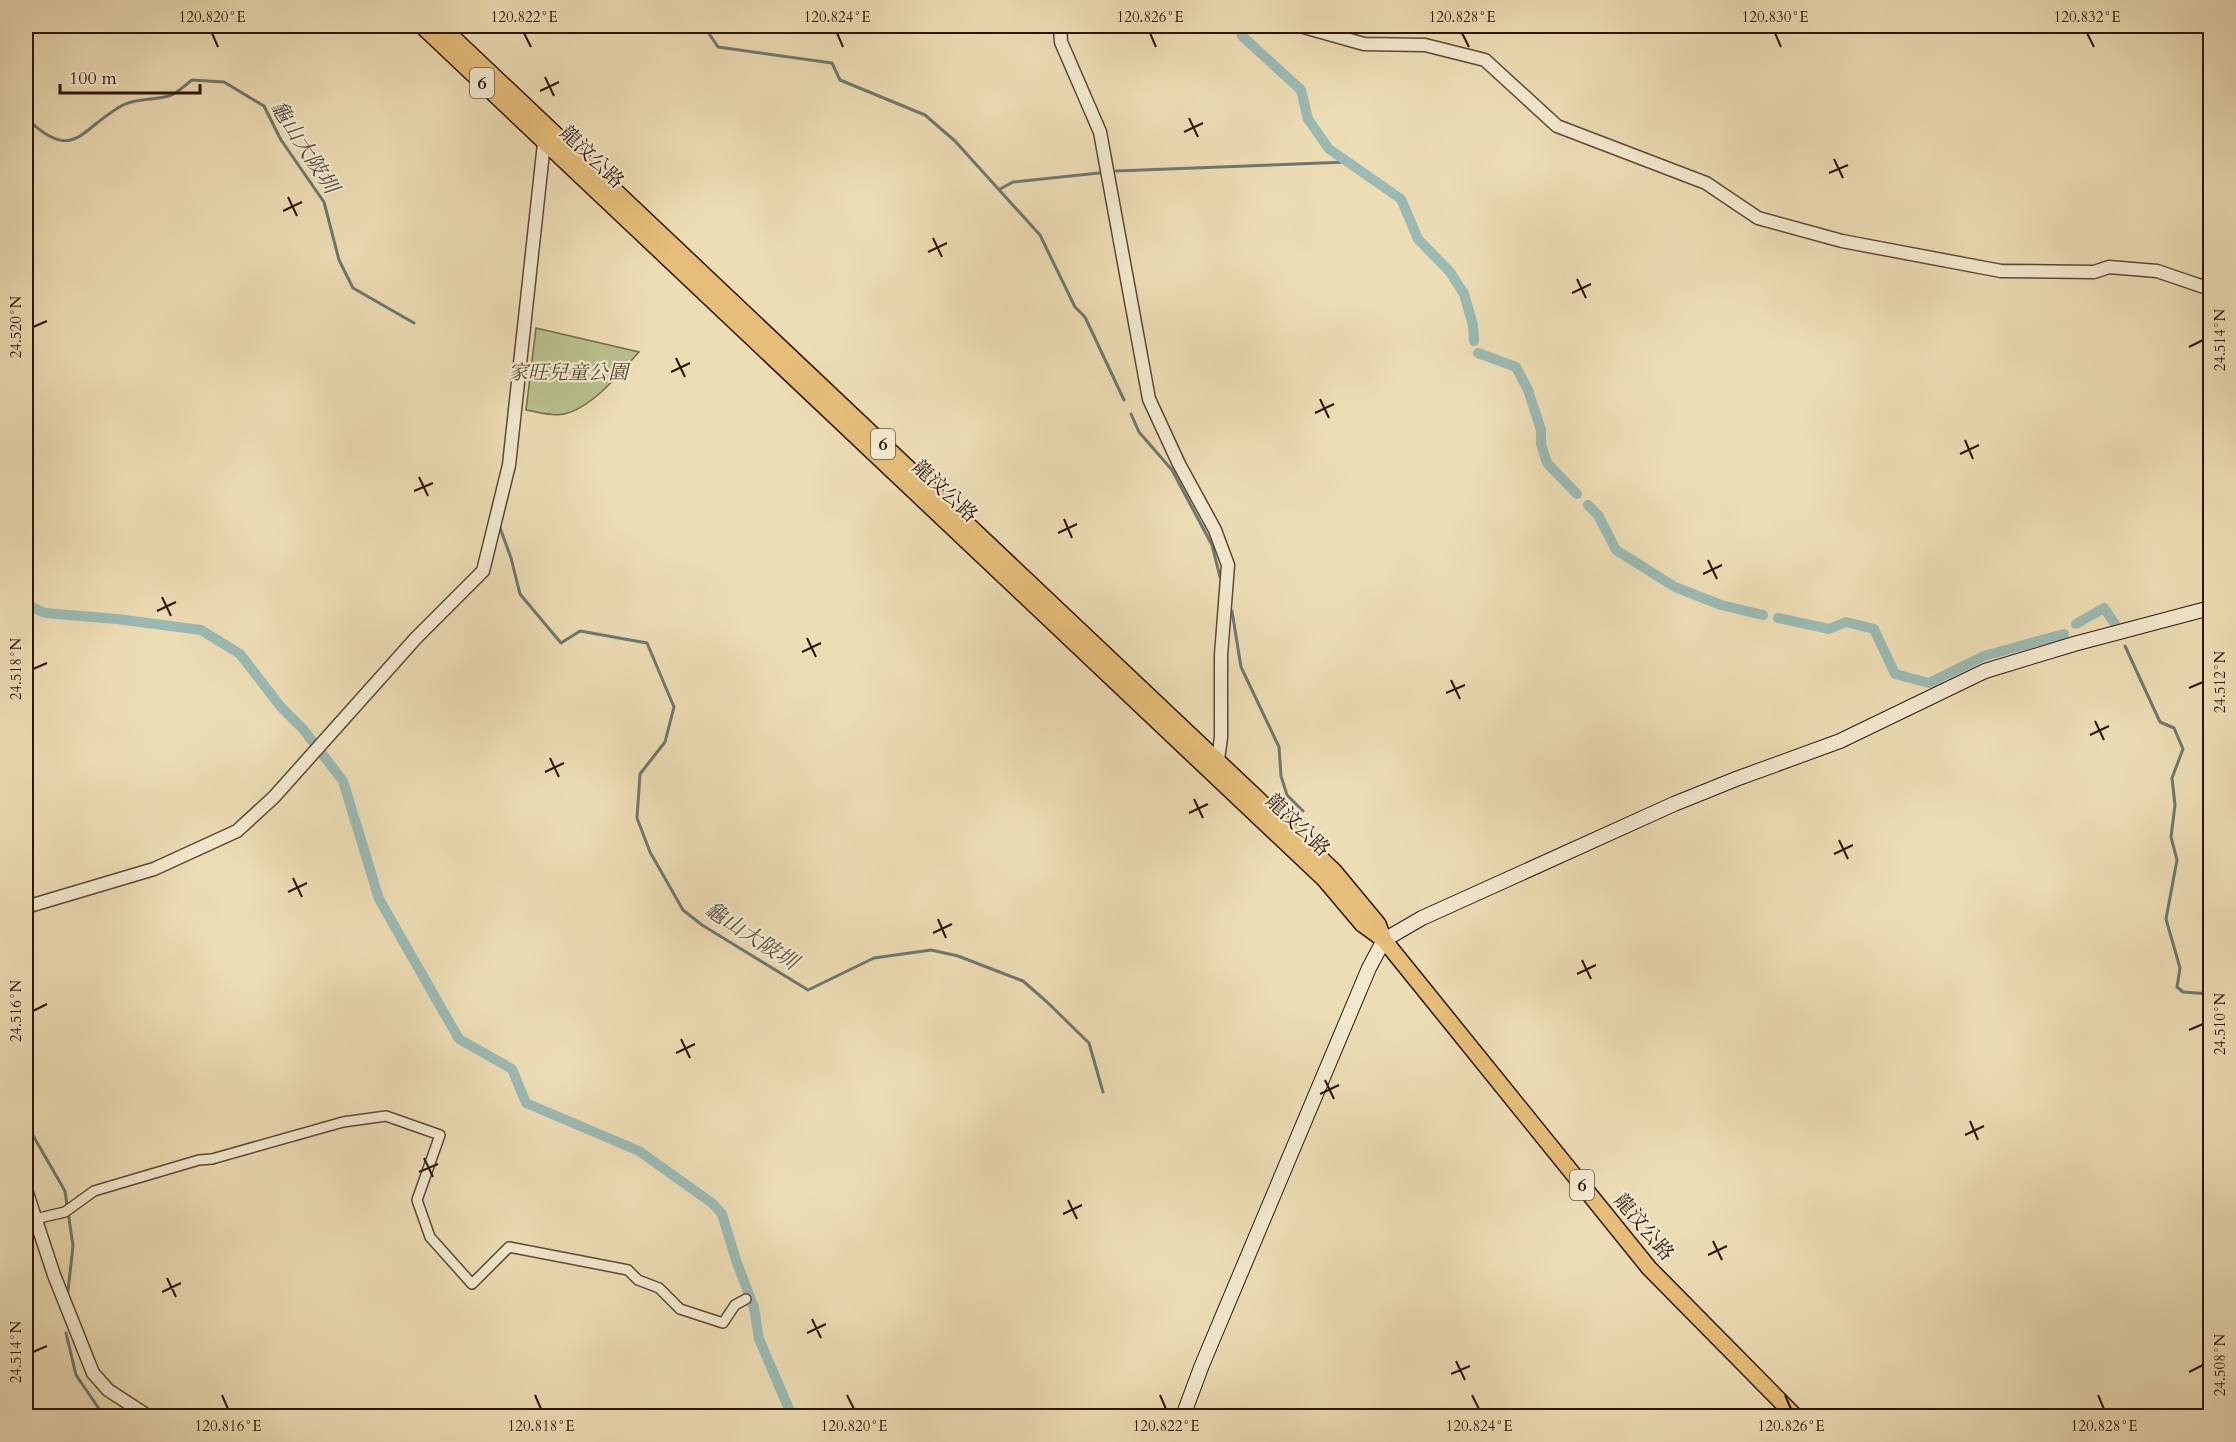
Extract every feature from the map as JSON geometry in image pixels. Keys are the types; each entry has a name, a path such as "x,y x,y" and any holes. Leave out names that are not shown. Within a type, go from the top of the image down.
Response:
{"main road":[{"name":"龍汶公路","path":"422,26 545,134 741,321 1094,646 1214,766 1334,871 1378,924 1384,940 1649,1268 1795,1416"},
{"name":"龍汶公路","path":"441,26 545,134"},
{"path":"1183,1416 1202,1365 1369,969 1384,940 1422,918 1674,804 1840,741 1985,671 2074,644 2211,608"}],"street":[{"path":"1060,26 1061,42 1100,132 1149,399 1179,464 1215,530 1228,565 1221,655 1221,737 1214,766"},
{"path":"1300,26 1364,44 1425,45 1485,60 1557,126 1706,183 1758,218 1842,241 2001,271 2094,272 2109,267 2157,271 2211,289"},
{"path":"26,907 154,869 237,831 274,797 417,638 483,572 509,465 545,134"},
{"path":"35,1219 69,1209 94,1191 199,1160 212,1159 343,1122 386,1116 440,1135 417,1200 430,1237 472,1284 508,1247 628,1270 638,1280 658,1288 680,1309 723,1323 735,1305 746,1299"},
{"path":"26,1190 54,1275 93,1373 108,1390 148,1416"}],"green space":[{"name":"家旺兒童公園","path":"536,328 639,352 615,379 585,405 564,414 555,415 526,410"}],"waterway":[{"path":"1239,26 1242,36 1301,90 1308,119 1329,149 1401,199 1418,239 1450,272 1464,294 1473,325 1474,341"},
{"path":"706,29 718,47 832,63 840,80 925,115 955,141 1040,235 1075,307 1085,317 1124,400"},
{"name":"龜山大陂圳","path":"26,118 42,132 56,139 67,141 77,138 108,114 128,103 172,95 192,80 224,82 264,106 281,140 324,202 339,260 353,288 414,323"},
{"path":"1116,171 1348,162"},
{"path":"1000,189 1013,182 1099,173"},
{"path":"1478,353 1516,367 1528,390 1541,430 1541,444 1547,463 1577,494"},
{"path":"1131,414 1139,432 1172,470 1212,545 1220,577"},
{"path":"1588,505 1598,515 1616,550 1675,587 1721,605 1763,615"},
{"name":"龜山大陂圳","path":"499,525 511,558 520,594 561,643 580,631 647,643 674,707 665,742 640,774 637,818 650,852 683,910 702,925 808,990 874,958 931,950 958,956 1023,981 1089,1043 1103,1092"},
{"path":"26,604 45,613 117,619 201,630 240,654 343,781 379,899 459,1039 512,1069 526,1103 639,1151 712,1203 722,1214 754,1308 759,1339 790,1416"},
{"path":"2076,624 2104,608 2115,624"},
{"path":"1232,611 1241,667 1279,747 1281,776 1287,795 1303,811"},
{"path":"1778,618 1829,629 1846,622 1874,629 1895,674 1929,683 1984,656 2064,634"},
{"path":"2125,646 2160,722 2174,728 2183,749 2172,778 2175,805 2171,837 2177,860 2166,919 2180,968 2177,987 2183,992 2210,994"},
{"path":"26,1111 31,1132 65,1191 73,1246 68,1291"},
{"path":"66,1333 76,1375 104,1416"}]}
